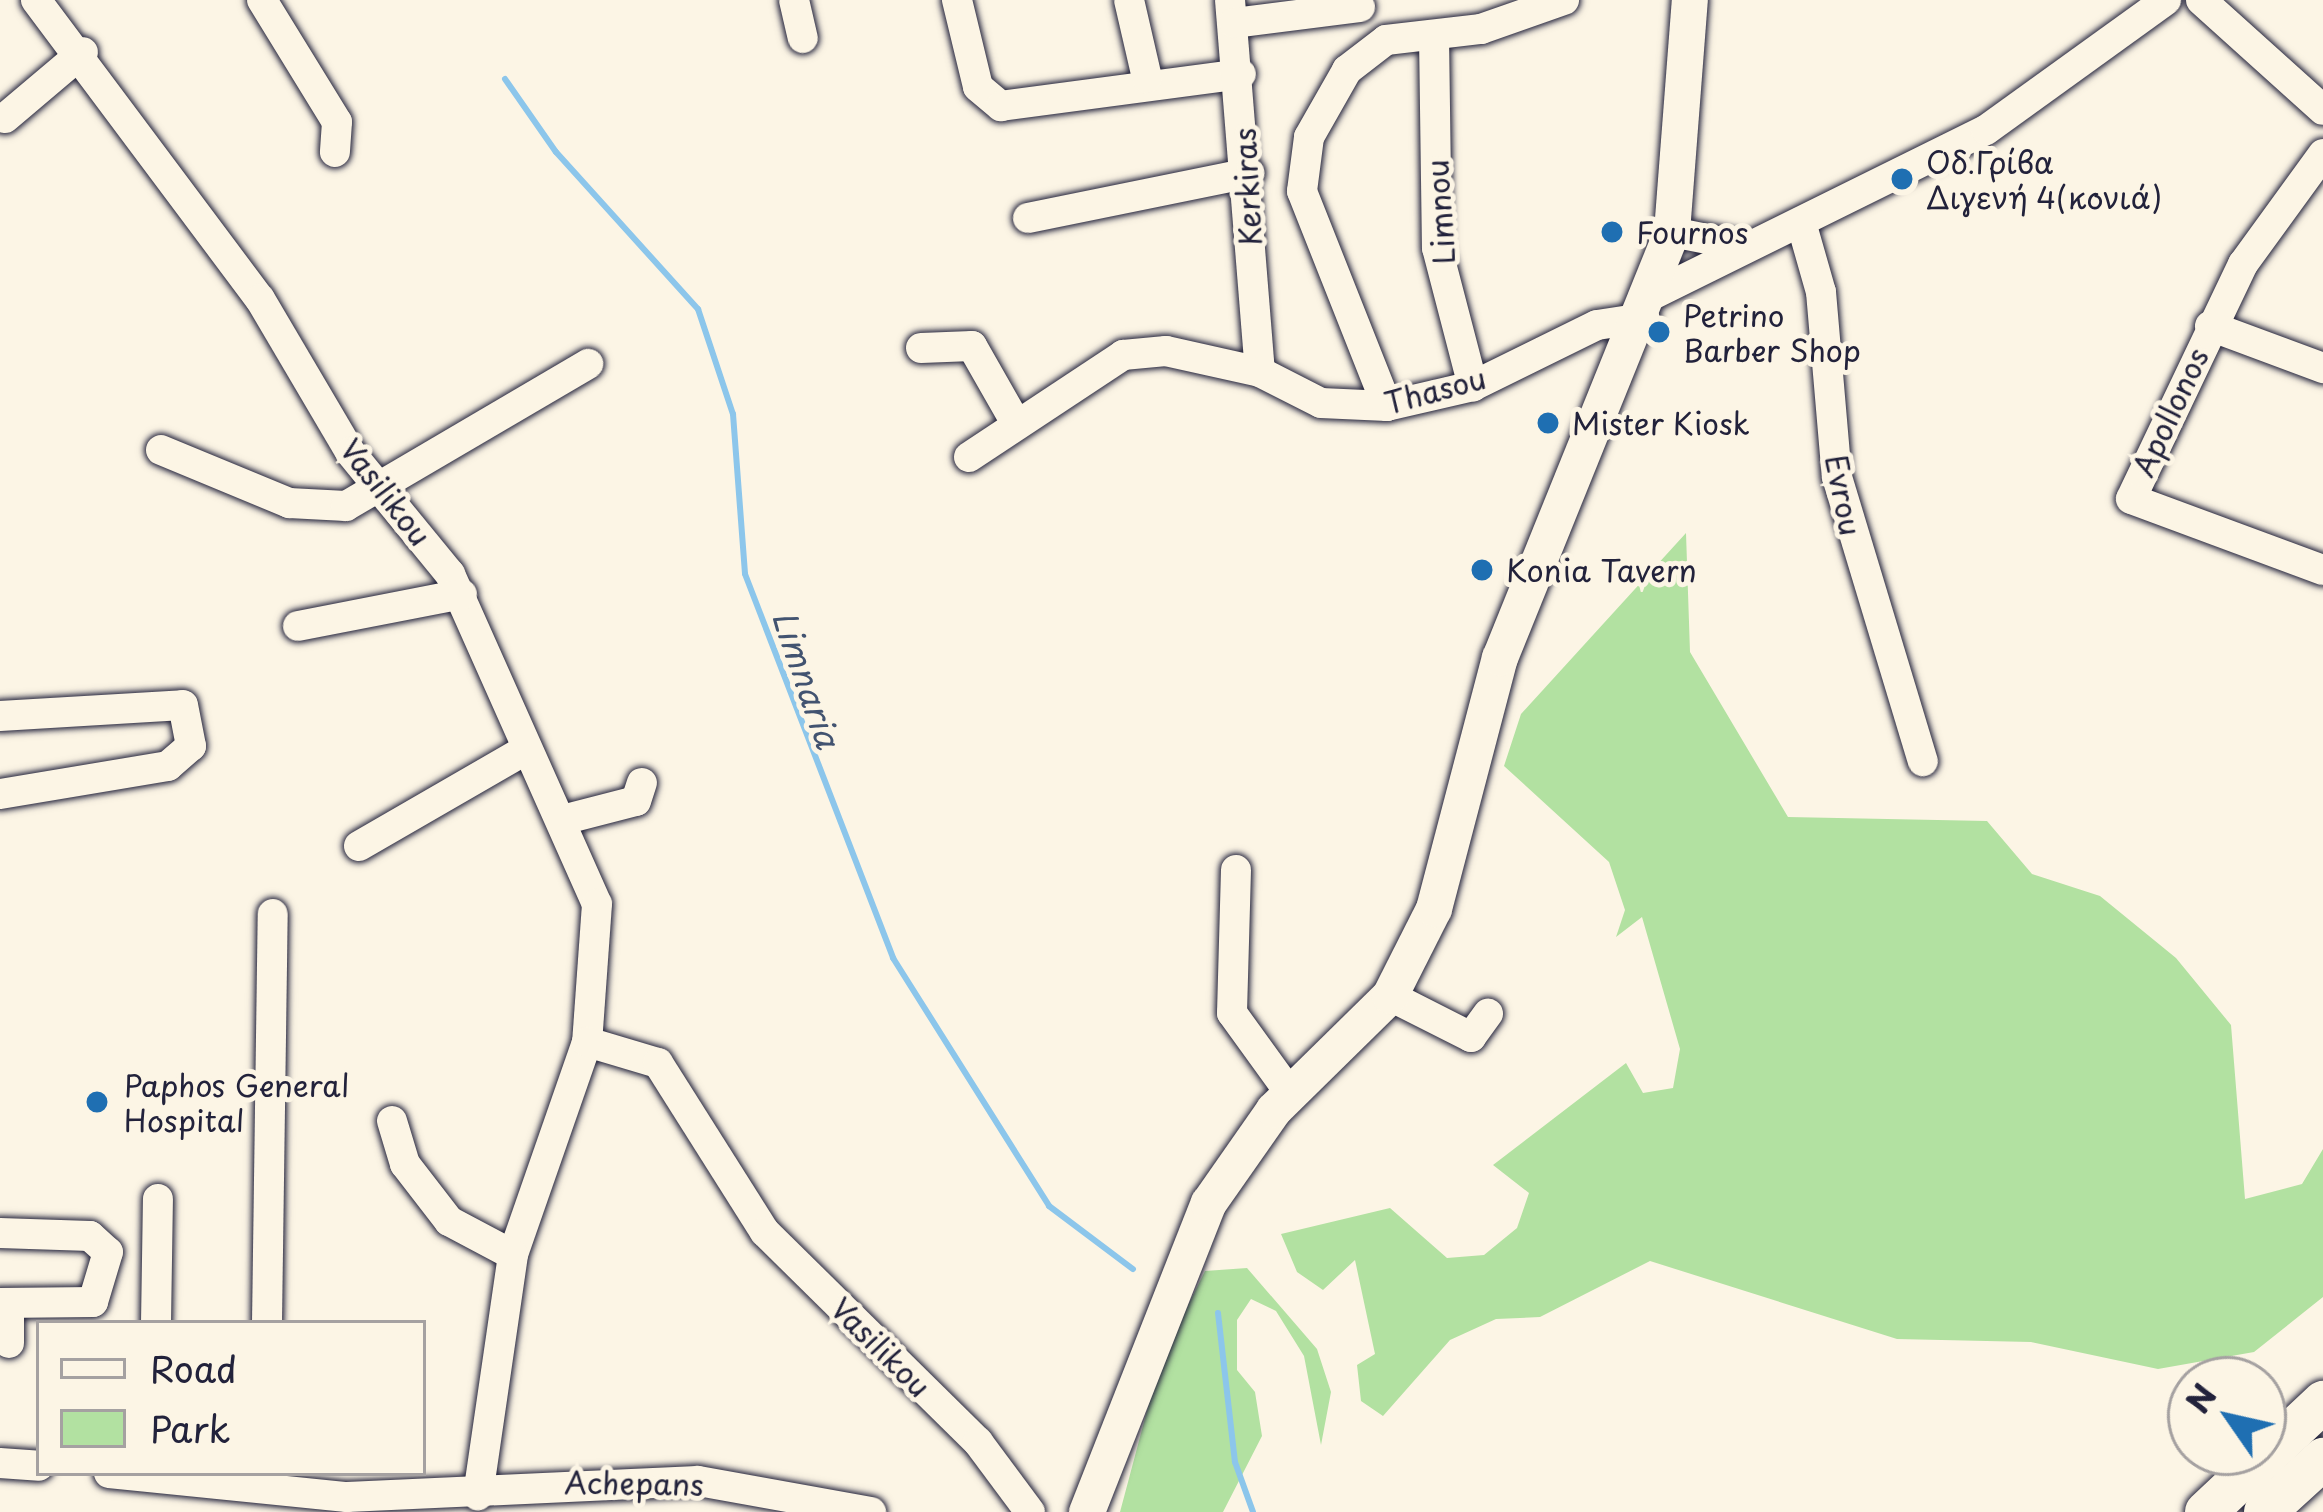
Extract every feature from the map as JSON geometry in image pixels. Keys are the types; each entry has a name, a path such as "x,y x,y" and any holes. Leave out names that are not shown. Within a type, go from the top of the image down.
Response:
{"highway":[{"path":"2206,1512 2323,1402"},
{"path":"2265,1512 2323,1459"}],"main road":[{"path":"1088,1512 1192,1235 1289,1093 1390,996 1434,910 1460,785 1527,584 1649,306 1672,232 1690,0"}],"street":[{"name":"Vasilikou","path":"36,0 82,52 382,491 462,594 527,749 566,819 597,904 587,1042 513,1255 478,1495"},
{"path":"262,0 337,122 335,152"},
{"path":"794,0 802,38"},
{"path":"958,0 978,87 1001,106 1034,110 1148,78 1241,74"},
{"path":"1129,0 1148,78"},
{"path":"1388,406 1301,172 1346,70 1386,40 1434,36 1564,0"},
{"name":"Thasou","path":"969,458 1123,355 1166,351 1260,372 1321,403 1388,406 1473,386 1597,325 1649,306 1748,248 1985,130 2166,0"},
{"path":"2200,0 2323,110"},
{"path":"1232,12 1360,7"},
{"name":"Kerkiras","path":"1232,12 1249,173 1250,347 1260,372"},
{"name":"Limnou","path":"1434,36 1437,248 1473,386"},
{"path":"5,118 82,52"},
{"name":"Apollonos","path":"2323,154 2210,326 2131,499 2323,570"},
{"path":"1028,218 1249,173"},
{"name":"Evrou","path":"1801,222 1822,292 1837,477 1923,761"},
{"path":"1672,232 1748,248"},
{"path":"2210,326 2323,368"},
{"path":"921,349 972,346 1016,423"},
{"path":"160,450 319,511 382,491 588,364"},
{"path":"298,626 462,594"},
{"path":"0,716 183,705 191,746 168,766 0,794"},
{"path":"359,846 527,749"},
{"path":"566,819 636,801 642,783"},
{"path":"1237,870 1232,1013 1289,1093"},
{"path":"267,1320 273,914"},
{"path":"1390,996 1471,1037 1488,1014"},
{"name":"Vasilikou","path":"587,1042 658,1063 766,1232 978,1442 1030,1512"},
{"path":"392,1121 405,1164 449,1221 513,1255"},
{"path":"156,1320 158,1199"},
{"path":"0,1233 90,1236 108,1252 93,1302 4,1303 9,1343"},
{"path":"0,1463 36,1466"},
{"name":"Achepans","path":"154,1476 268,1482 443,1503 478,1495 698,1481 871,1512"}],"green space":[{"path":"1686,533 1690,652 1788,817 1987,821 2032,874 2100,896 2176,958 2231,1025 2245,1199 2302,1184 2323,1149 2323,1297 2254,1352 2167,1356 2167,1367 2158,1369 2031,1342 1897,1339 1650,1261 1540,1317 1496,1319 1450,1340 1383,1416 1361,1401 1357,1365 1375,1354 1355,1260 1323,1290 1297,1272 1281,1234 1390,1208 1447,1258 1484,1255 1517,1228 1529,1193 1493,1165 1626,1063 1643,1093 1673,1088 1680,1049 1642,917 1616,937 1625,910 1609,862 1504,766 1521,714"},
{"path":"1247,1268 1317,1349 1331,1392 1321,1445 1304,1356 1276,1311 1251,1299 1237,1320 1237,1370 1255,1392 1262,1436 1223,1512 1120,1512 1160,1362 1205,1271"}],"waterway":[{"name":"Limnaria","path":"505,79 556,152 698,309 733,414 745,574 893,958 1049,1206 1133,1269"},
{"name":"Limnaria","path":"1218,1313 1235,1462 1253,1512"}],"place":[{"name":"Οδ.Γρίβα Διγενή 4(κονιά)","path":"1902,179"},
{"name":"Fournos","path":"1612,232"},
{"name":"Petrino Barber Shop","path":"1659,332"},
{"name":"Mister Kiosk","path":"1548,423"},
{"name":"Konia Tavern","path":"1482,570"},
{"name":"Paphos General Hospital","path":"97,1102"}]}
